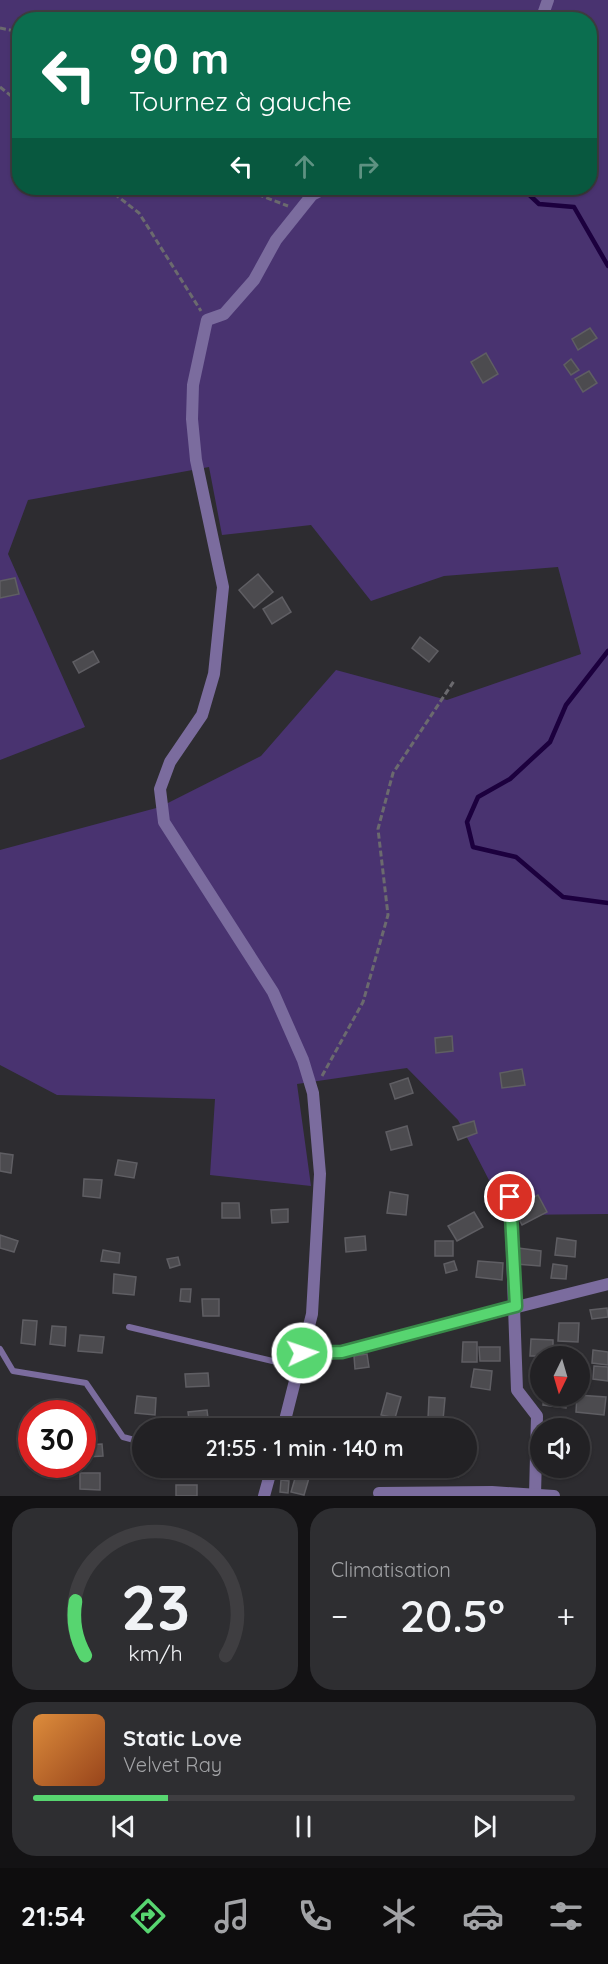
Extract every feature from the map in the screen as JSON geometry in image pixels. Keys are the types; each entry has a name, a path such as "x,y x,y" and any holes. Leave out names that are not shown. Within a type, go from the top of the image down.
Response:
{"street":[{"path":"286,1418 312,1314 320,1174 313,1093 303,1060 273,992 164,822 160,789 170,762 202,714 214,674 223,587 196,460 192,419 194,385 207,320 224,314 254,280 276,240 312,195"},
{"path":"510,1197 516,1306 517,1390 537,1416 535,1495"},
{"path":"302,1353 342,1352 608,1284"},
{"path":"264,1496 269,1478"},
{"path":"379,1494 554,1496"}],"lane":[{"path":"129,1327 299,1367"},
{"path":"0,1349 13,1371 86,1383 123,1437 132,1439"}],"path":[{"path":"0,87 12,97"},
{"path":"115,195 139,213 207,320"},
{"path":"260,195 301,210"},
{"path":"313,1093 363,1002 388,915 378,829 393,773 454,681"}],"shaded area":[{"path":"0,0 608,0 608,1214 507,1215 458,1120 407,1068 297,1084 311,1186 210,1175 215,1099 57,1095 0,1065 0,850 160,807 261,756 336,670 447,700 581,654 558,567 444,576 371,601 311,525 222,535 209,467 28,500 8,554 85,727 0,760"}],"building":[{"path":"590,328 597,338 578,350 572,339"},
{"path":"486,353 498,374 483,383 471,362"},
{"path":"571,359 579,370 571,375 564,365"},
{"path":"589,371 597,383 583,392 575,379"},
{"path":"258,574 273,592 254,608 239,590"},
{"path":"15,578 19,594 0,598 0,581"},
{"path":"282,597 291,612 272,624 263,609"},
{"path":"420,637 438,651 429,662 412,648"},
{"path":"93,651 99,662 79,673 73,662"},
{"path":"452,1036 453,1051 436,1053 435,1038"},
{"path":"522,1069 525,1085 502,1088 500,1073"},
{"path":"408,1078 413,1093 395,1099 390,1084"},
{"path":"474,1121 477,1133 458,1140 453,1127"},
{"path":"407,1126 412,1145 391,1150 386,1132"},
{"path":"0,1153 13,1155 11,1173 0,1171"},
{"path":"118,1160 137,1163 134,1178 115,1175"},
{"path":"84,1179 102,1180 100,1198 83,1196"},
{"path":"390,1192 408,1195 406,1215 387,1213"},
{"path":"538,1195 547,1212 522,1225 513,1207"},
{"path":"222,1203 239,1203 240,1218 222,1218"},
{"path":"288,1209 288,1222 272,1223 271,1210"},
{"path":"474,1212 483,1227 457,1241 448,1226"},
{"path":"0,1235 18,1241 14,1252 0,1248"},
{"path":"365,1236 366,1250 346,1252 345,1238"},
{"path":"557,1238 576,1241 575,1257 555,1255"},
{"path":"435,1241 453,1241 453,1256 435,1256"},
{"path":"518,1248 541,1251 540,1266 516,1264"},
{"path":"103,1250 120,1253 119,1263 101,1261"},
{"path":"178,1257 180,1265 170,1268 167,1259"},
{"path":"454,1261 457,1270 446,1273 444,1264"},
{"path":"478,1261 503,1263 502,1280 476,1277"},
{"path":"553,1264 567,1266 566,1279 551,1278"},
{"path":"114,1274 136,1277 134,1295 113,1293"},
{"path":"181,1289 191,1289 190,1302 180,1301"},
{"path":"202,1299 219,1299 219,1316 203,1316"},
{"path":"607,1308 608,1317 592,1319 590,1310"},
{"path":"23,1320 37,1321 35,1345 21,1343"},
{"path":"559,1323 579,1323 578,1342 558,1341"},
{"path":"52,1326 66,1327 65,1346 50,1344"},
{"path":"80,1335 104,1337 102,1353 78,1351"},
{"path":"531,1339 553,1340 553,1346 531,1346"},
{"path":"463,1342 477,1342 477,1362 462,1362"},
{"path":"479,1347 500,1347 500,1361 480,1361"},
{"path":"593,1350 608,1352 608,1365 592,1363"},
{"path":"367,1354 369,1367 355,1369 354,1356"},
{"path":"594,1366 608,1367 608,1381 593,1379"},
{"path":"474,1369 492,1371 490,1390 471,1387"},
{"path":"208,1373 209,1386 186,1387 185,1374"},
{"path":"387,1393 401,1397 395,1418 381,1415"},
{"path":"137,1396 156,1398 155,1415 135,1413"},
{"path":"590,1396 606,1397 604,1415 576,1412 576,1406 590,1406"},
{"path":"429,1397 445,1398 443,1418 428,1418"},
{"path":"207,1410 208,1418 189,1418 188,1412"},
{"path":"96,1444 102,1444 103,1456 96,1456"},
{"path":"96,1473 100,1473 100,1490 80,1489 80,1478 96,1478"},
{"path":"295,1478 309,1478 304,1495 291,1492"},
{"path":"281,1480 289,1481 288,1493 280,1492"},
{"path":"176,1485 197,1485 197,1496 176,1496"}],"waterway":[{"path":"529,195 539,204 574,207 608,266"},
{"path":"608,651 566,705 550,742 510,779 478,797 467,822 473,847 516,857 563,897 608,903"}],"route":[{"path":"302,1353 342,1352 516,1306 510,1197"}]}
